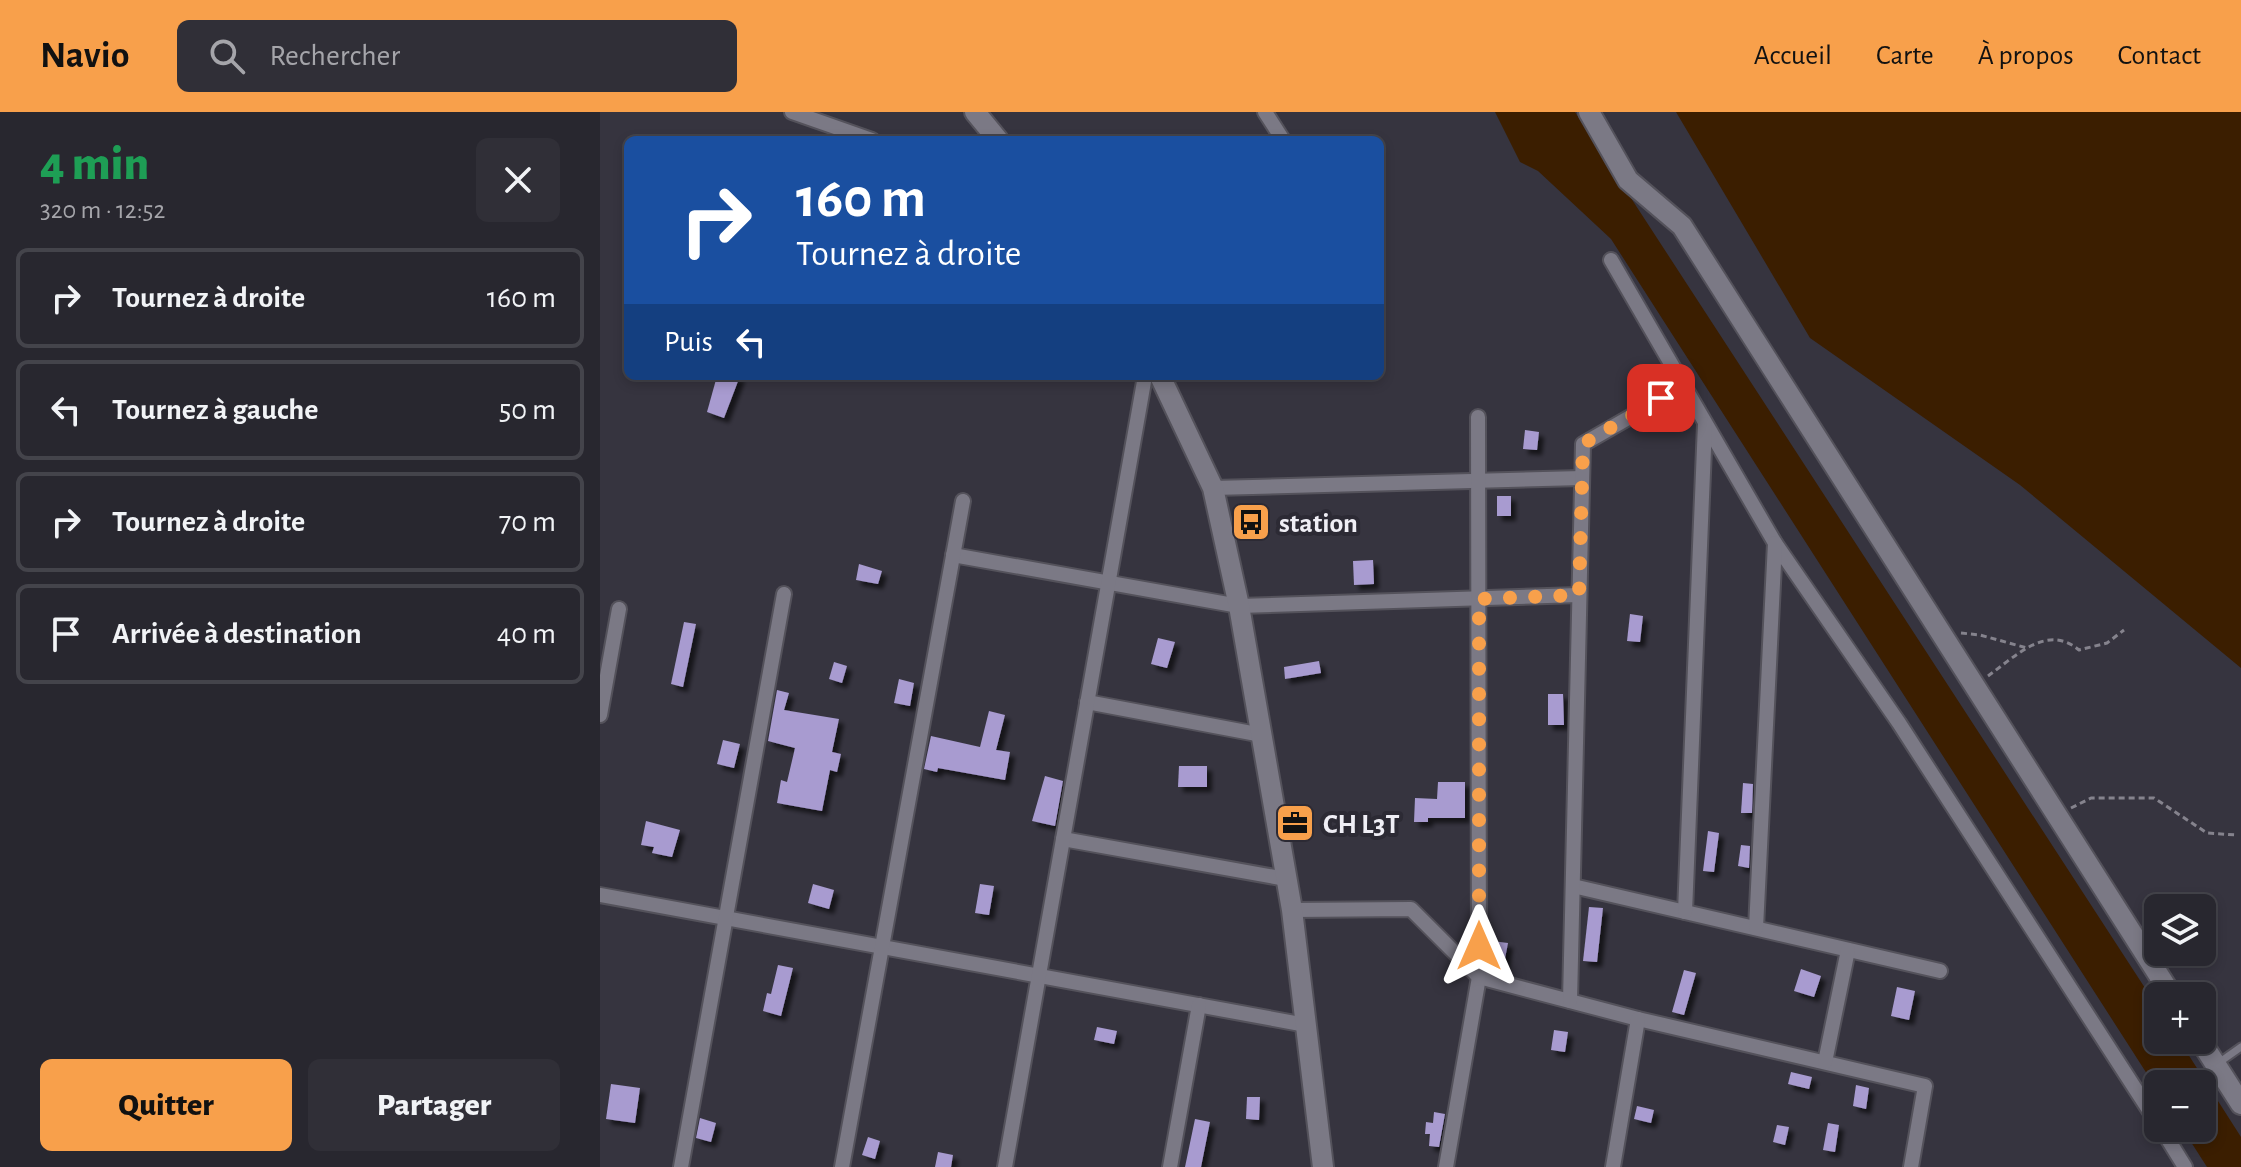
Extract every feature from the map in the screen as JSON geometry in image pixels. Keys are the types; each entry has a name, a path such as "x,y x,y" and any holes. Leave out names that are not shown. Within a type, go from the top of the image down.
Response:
{"street":[{"path":"792,112 861,136"},
{"path":"975,112 995,136"},
{"path":"1265,112 1280,136"},
{"path":"1589,112 1628,180 1682,226 2144,952"},
{"path":"1611,260 1775,543 1899,723 2144,1103"},
{"path":"1005,1167 1144,380"},
{"path":"1162,380 1213,488 1239,606 1292,910 1323,1167"},
{"path":"1570,1001 1583,444 1684,386"},
{"path":"1446,1167 1479,977 1478,417"},
{"path":"1685,912 1705,423"},
{"path":"1213,488 1582,478"},
{"path":"842,1167 963,501"},
{"path":"1756,928 1775,543"},
{"path":"953,555 1239,606 1579,595"},
{"path":"681,1167 784,594"},
{"path":"600,715 619,609"},
{"path":"1087,702 1262,735"},
{"path":"1063,839 1286,879"},
{"path":"1573,886 1940,971"},
{"path":"600,895 1306,1025"},
{"path":"1292,910 1411,909 1479,977 1638,1019 1925,1086 1911,1167"},
{"path":"1825,1062 1848,950"},
{"path":"1170,1167 1199,1005"},
{"path":"1613,1167 1638,1019"},
{"path":"2209,1054 2241,1104"},
{"path":"2169,1142 2185,1167"}],"lane":[{"path":"2216,1064 2241,1047"}],"path":[{"path":"1975,686 2027,648 2047,638 2067,639 2079,650 2107,643 2124,630"},
{"path":"1941,632 1980,635 2027,648"},
{"path":"2057,815 2091,798 2154,798 2172,813 2207,833 2237,835"}],"shaded area":[{"path":"1495,112 1575,112 2144,986 2144,1054 2188,1054 2198,1070 2145,1070 1611,239 1538,171 1520,162"},
{"path":"1676,112 2241,112 2241,668 2020,485 1810,338"},
{"path":"2216,1098 2241,1137 2241,1167 2207,1167 2191,1142 2216,1142"}],"building":[{"path":"716,380 738,380 724,418 707,412"},
{"path":"1525,430 1539,432 1537,450 1523,449"},
{"path":"1497,496 1511,496 1511,516 1497,516"},
{"path":"1373,560 1374,584 1354,585 1353,561"},
{"path":"859,564 882,571 878,584 856,580"},
{"path":"1630,614 1643,616 1640,642 1627,641"},
{"path":"684,622 696,624 683,687 671,684"},
{"path":"1158,638 1175,642 1167,668 1151,664"},
{"path":"1319,661 1321,673 1285,679 1284,667"},
{"path":"834,662 847,666 842,683 829,679"},
{"path":"899,679 914,683 910,706 894,703"},
{"path":"777,690 789,693 784,710 839,719 832,752 841,754 837,772 830,770 822,811 777,803 781,780 787,782 795,748 768,741"},
{"path":"1548,694 1563,694 1564,725 1548,725"},
{"path":"989,711 1005,715 996,750 1010,752 1005,780 938,768 937,772 924,769 931,736 980,747"},
{"path":"723,740 740,744 734,768 717,764"},
{"path":"1179,766 1207,766 1207,787 1178,787"},
{"path":"1045,776 1063,781 1055,826 1032,821"},
{"path":"1438,782 1465,782 1465,818 1428,818 1428,822 1414,822 1415,798 1437,799"},
{"path":"1743,783 1753,784 1752,813 1741,813"},
{"path":"646,821 680,830 672,857 652,853 654,847 641,845"},
{"path":"1708,831 1719,833 1714,872 1703,871"},
{"path":"1741,845 1750,846 1749,868 1738,866"},
{"path":"813,884 834,890 829,909 808,903"},
{"path":"980,884 994,886 989,915 975,913"},
{"path":"1589,907 1603,908 1597,962 1583,961"},
{"path":"1492,941 1508,943 1503,969 1489,968"},
{"path":"778,965 793,968 781,1016 763,1011"},
{"path":"1801,969 1821,976 1814,997 1794,991"},
{"path":"1684,970 1696,973 1684,1015 1672,1012"},
{"path":"1897,987 1915,991 1909,1020 1891,1016"},
{"path":"1097,1027 1117,1031 1114,1044 1094,1040"},
{"path":"1554,1030 1568,1032 1565,1052 1551,1050"},
{"path":"1791,1072 1812,1077 1809,1089 1788,1084"},
{"path":"611,1084 640,1088 635,1123 606,1119"},
{"path":"1856,1085 1869,1088 1866,1109 1853,1106"},
{"path":"1247,1097 1260,1097 1259,1120 1246,1119"},
{"path":"1637,1106 1654,1110 1651,1123 1634,1119"},
{"path":"1434,1112 1445,1114 1439,1147 1429,1146 1430,1134 1425,1134 1426,1122 1433,1123"},
{"path":"700,1118 716,1123 711,1142 696,1138"},
{"path":"1195,1119 1210,1122 1201,1167 1185,1167"},
{"path":"1828,1123 1839,1125 1835,1152 1823,1150"},
{"path":"1777,1125 1789,1127 1785,1145 1773,1142"},
{"path":"868,1137 880,1141 875,1159 862,1155"},
{"path":"938,1152 953,1155 951,1167 935,1167"}],"place":[{"name":"station","path":"1251,522"},
{"name":"CH L3T","path":"1295,823"}],"route":[{"path":"1479,946 1479,599 1579,595 1583,444 1661,398"}]}
